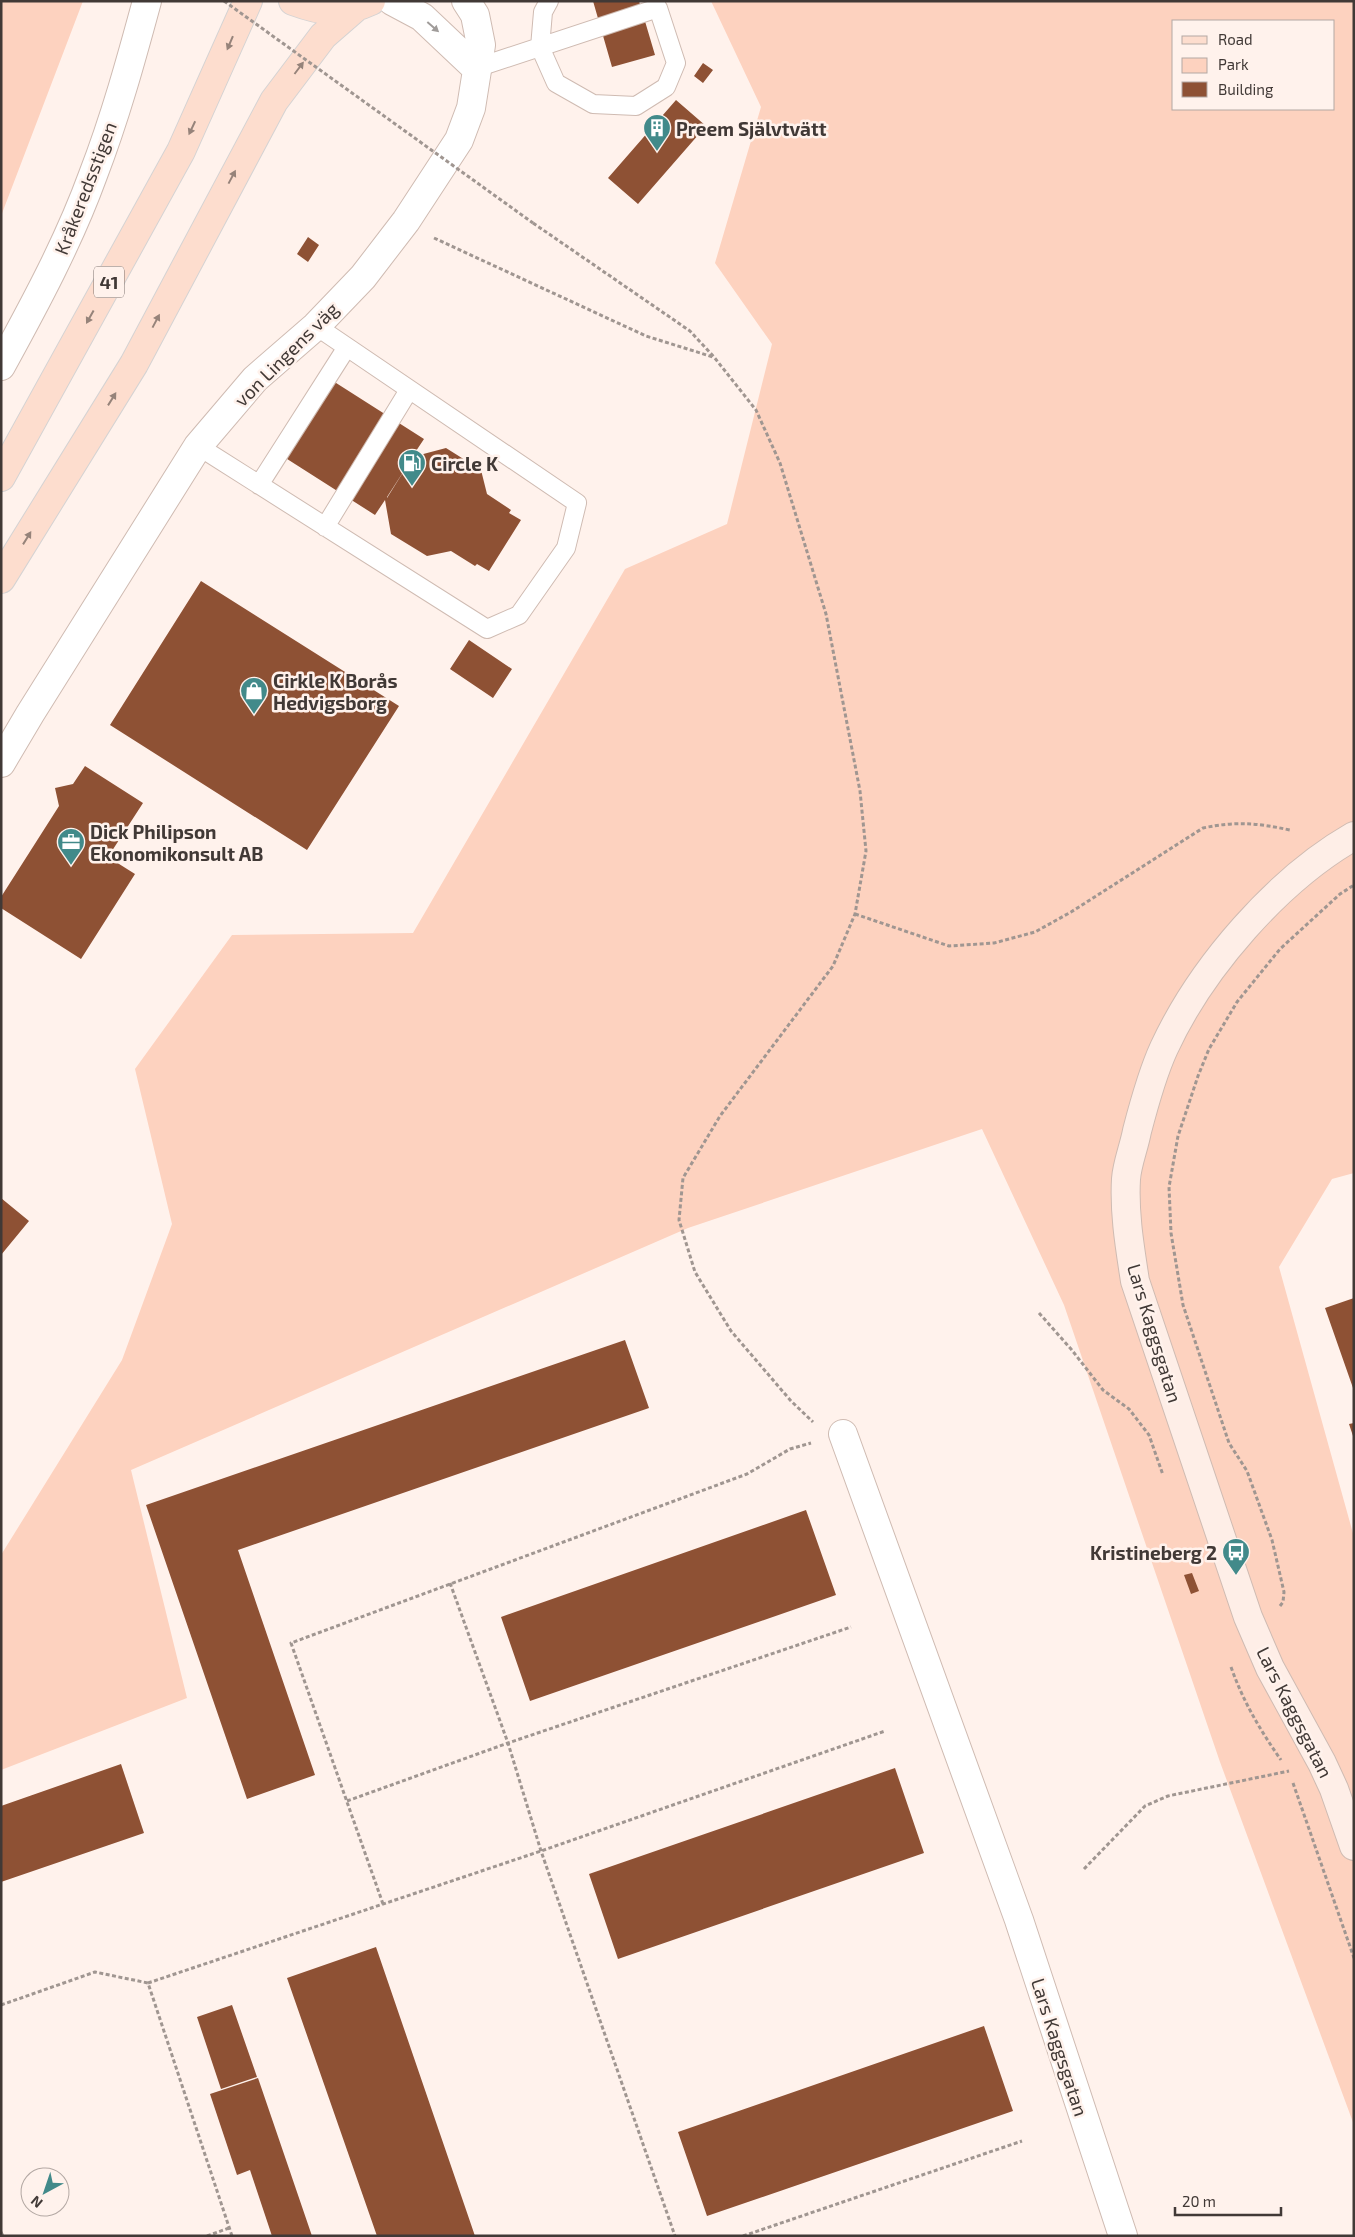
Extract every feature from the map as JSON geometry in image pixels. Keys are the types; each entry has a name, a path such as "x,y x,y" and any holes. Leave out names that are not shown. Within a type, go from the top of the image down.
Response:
{"main road":[{"name":"41","path":"1,477 181,151 248,1"},
{"path":"293,1 318,11 363,5"},
{"path":"1,580 134,364 274,101 323,36 363,5"}],"street":[{"name":"Kråkeredsstigen","path":"1,366 66,241 93,175 125,79 147,1"},
{"path":"392,1 422,17 476,68"},
{"name":"von Lingens väg","path":"1,763 198,446 255,379 316,326 363,277 406,221 459,140 471,108 481,45 475,15 466,1"},
{"name":"Lars Kaggsgatan","path":"1354,836 1310,866 1263,910 1230,946 1207,975 1185,1009 1163,1050 1144,1105 1126,1178 1127,1226 1135,1281 1248,1617 1270,1668 1322,1763 1334,1789 1354,1846"},
{"name":"Lars Kaggsgatan","path":"843,1434 1019,1920 1123,2236"}],"lane":[{"path":"476,68 540,47 656,5 676,63 666,87 636,106 592,104 556,83 540,47 543,12 549,1"},
{"path":"198,446 487,629 520,615 566,548 577,504 316,326"},
{"path":"260,485 346,347"},
{"path":"325,527 409,390"}],"path":[{"path":"224,1 533,223 690,331 714,357 756,410 780,463 826,614 861,801 866,850 855,914 833,966 720,1116 683,1178 679,1220 695,1272 731,1332 810,1421 843,1434"},
{"path":"406,221 469,254 646,336 714,357"},
{"path":"855,914 949,946 994,943 1035,932 1072,912 1203,828 1228,823 1256,823 1290,830"},
{"path":"1248,1617 1279,1607 1283,1602 1284,1592 1272,1540 1247,1471 1229,1443 1183,1305 1171,1233 1169,1187 1178,1136 1198,1076 1209,1049 1236,1002 1280,949 1340,894 1354,885"},
{"path":"1039,1313 1071,1349 1103,1390 1129,1409 1149,1435 1164,1478"},
{"path":"383,1904 291,1643 747,1474 790,1449 843,1434"},
{"path":"450,1583 508,1743 541,1851 675,2236"},
{"path":"347,1801 508,1743 850,1627"},
{"path":"1230,1662 1242,1698 1262,1734 1289,1771 1354,1958"},
{"path":"1,2005 95,1972 148,1983 541,1851 885,1731"},
{"path":"1084,1869 1145,1806 1168,1796 1289,1771"},
{"path":"148,1983 232,2236"},
{"path":"743,2236 1022,2141"},
{"path":"207,2236 229,2228"},
{"path":"1,2232 3,2236"}],"green space":[{"path":"1,1 83,1 1,216"},
{"path":"711,1 1354,1 1354,1173 1332,1179 1279,1267 1354,1537 1354,2125 1220,1762 1064,1305 982,1129 688,1228 131,1470 187,1698 1,1770 1,1555 122,1360 172,1224 135,1069 232,935 413,933 625,569 727,524 772,344 715,263 761,107"}],"building":[{"path":"593,1 639,1 655,55 612,67"},
{"path":"703,63 713,70 703,83 694,76"},
{"name":"Preem Självtvätt","path":"676,100 706,126 638,204 608,178"},
{"path":"308,237 319,245 308,262 297,254"},
{"path":"322,374 424,439 412,457 446,448 481,470 487,494 511,510 509,513 521,520 489,571 477,564 475,566 451,551 427,556 391,534 385,500 375,515 273,450"},
{"name":"Cirkle K Borås Hedvigsborg","path":"201,581 399,706 307,850 110,725"},
{"path":"469,640 512,669 493,698 450,669"},
{"name":"Dick Philipson Ekonomikonsult AB","path":"85,766 143,803 108,857 135,874 81,959 1,908 1,897 59,806 55,788 73,784"},
{"path":"1,1198 29,1221 1,1255"},
{"path":"1354,1298 1354,1388 1353,1388 1325,1308"},
{"path":"625,1340 649,1408 238,1550 315,1775 247,1799 146,1505"},
{"path":"1354,1423 1354,1436 1353,1436 1349,1424"},
{"path":"806,1510 836,1595 530,1701 501,1617"},
{"path":"1192,1573 1199,1591 1191,1594 1184,1575"},
{"path":"121,1764 144,1833 1,1882 1,1806"},
{"path":"895,1768 924,1853 618,1959 589,1874"},
{"path":"376,1947 475,2236 377,2236 287,1978"},
{"path":"232,2005 257,2077 221,2089 197,2017"},
{"path":"984,2026 1013,2111 707,2216 678,2132"},
{"path":"258,2078 312,2236 272,2236 250,2170 237,2175 210,2094"}],"place":[{"name":"Preem Självtvätt","path":"657,152"},
{"name":"Circle K","path":"412,487"},
{"name":"Cirkle K Borås Hedvigsborg","path":"254,715"},
{"name":"Dick Philipson Ekonomikonsult AB","path":"71,866"},
{"name":"Kristineberg 2","path":"1236,1576"}]}
